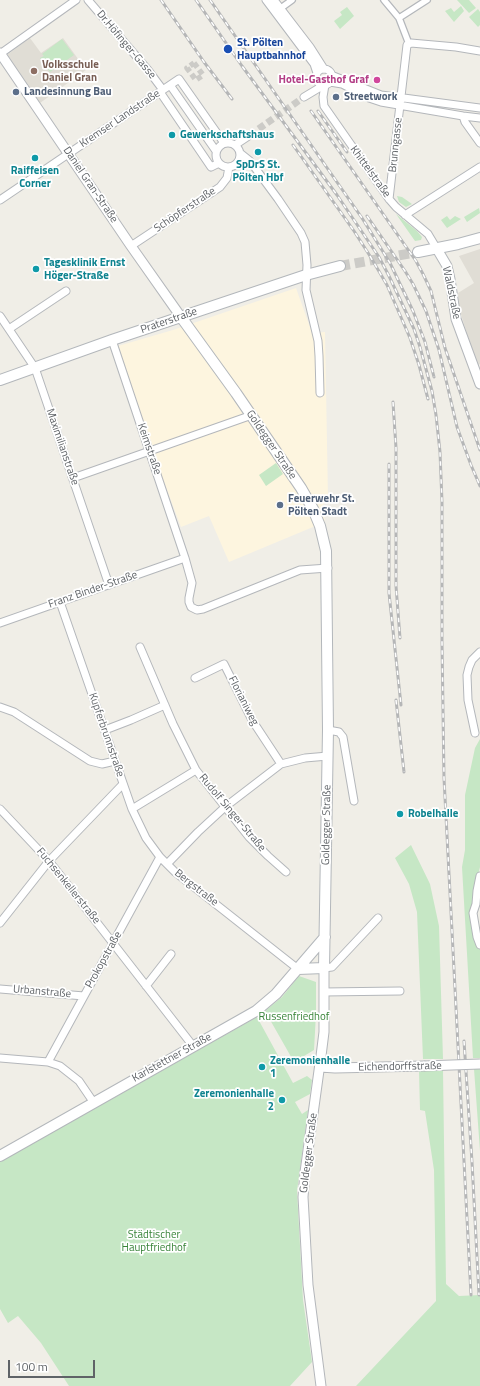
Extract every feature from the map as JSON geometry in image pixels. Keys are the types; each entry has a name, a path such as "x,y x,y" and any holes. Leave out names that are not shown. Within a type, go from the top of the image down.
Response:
{"main road":[{"path":"418,252 437,249 480,238"},
{"name":"Praterstraße","path":"0,380 112,340 306,275 340,266"},
{"name":"Goldegger Straße","path":"181,317 252,415 301,488 313,509 324,539 328,568 328,756 324,964"},
{"name":"Karlstettner Straße","path":"0,1156 256,1011 276,994 325,937"},
{"path":"305,960 324,964"},
{"path":"298,969 324,964"}],"street":[{"path":"0,54 76,0"},
{"name":"Dr.Höfinger-Gasse","path":"88,0 132,51 161,91 211,167 219,163"},
{"path":"266,0 314,64 319,74"},
{"path":"274,0 310,47 319,74 319,83 327,81 342,84 369,98 400,105 480,118"},
{"path":"281,8 292,0"},
{"path":"384,0 399,18 410,44 456,47 480,51"},
{"path":"399,18 427,0"},
{"name":"Brunngasse","path":"389,199 407,46 410,44"},
{"name":"Daniel Gran-Straße","path":"0,54 181,317"},
{"path":"329,70 327,81 315,91 307,95 319,74 329,70"},
{"name":"Kremser Landstraße","path":"0,200 179,78 224,143"},
{"path":"327,81 381,94 480,108"},
{"name":"Khittelstraße","path":"327,81 323,97 324,106 389,199 405,215 428,234 437,249"},
{"path":"170,85 216,151 219,163 229,167 238,162 240,153"},
{"path":"464,116 466,122 480,143"},
{"path":"235,145 250,135"},
{"path":"216,151 219,146 224,143 235,145 240,153 250,161 258,171 301,233 306,250 306,290 318,341 320,393"},
{"path":"238,162 258,171"},
{"name":"Schöpferstraße","path":"131,246 220,187 227,178 229,167"},
{"path":"405,215 480,167"},
{"name":"Waldstraße","path":"437,249 448,266 456,319 480,384"},
{"path":"9,329 66,291"},
{"name":"Maximilianstraße","path":"0,316 35,368 109,585"},
{"name":"Keimstraße","path":"112,340 185,558 192,583 189,602 194,609 200,610 300,570 328,568"},
{"path":"73,478 252,415"},
{"name":"Franz Binder-Straße","path":"0,623 185,558"},
{"name":"Kupferbrunnstraße","path":"0,923 49,861 123,784 60,602"},
{"name":"Rudolf Singer-Straße","path":"140,647 180,740 196,770 253,841 286,872"},
{"path":"475,732 468,700 467,675 472,660 480,652"},
{"name":"Florianiweg","path":"194,678 224,664 252,720 281,764"},
{"path":"105,730 165,705"},
{"path":"0,707 14,712 90,761 102,764 115,761"},
{"path":"328,730 339,732 343,736 354,801"},
{"path":"167,864 225,807 281,764 305,758 328,756"},
{"path":"132,809 196,770"},
{"name":"Bergstraße","path":"123,784 132,809 146,838 160,857 298,969"},
{"name":"Fuchsenkellerstraße","path":"0,809 49,861 193,1046"},
{"name":"Prokopstraße","path":"48,1062 160,857"},
{"path":"480,876 476,891 478,905 473,913 477,937 480,945"},
{"path":"324,964 332,967 378,918"},
{"path":"146,986 171,954"},
{"name":"Goldegger Straße","path":"321,1386 308,1285 304,1196 305,1172 324,1032 324,964"},
{"name":"Urbanstraße","path":"0,988 84,996"},
{"path":"324,992 400,991"},
{"path":"0,1058 48,1062 60,1066 79,1081 94,1103"},
{"name":"Eichendorffstraße","path":"320,1067 335,1068 480,1064"}],"shaded area":[{"path":"30,38 41,53 63,38 86,70 40,103 7,55"},
{"path":"480,249 480,364 477,366 459,308 458,293 474,283 459,256"},
{"path":"296,288 312,333 325,332 328,499 323,505 325,522 229,562 209,516 181,527 150,445 118,346 173,330"}],"green space":[{"path":"457,0 469,0 476,8 469,13"},
{"path":"461,6 464,11 454,22 445,11 451,8 454,12"},
{"path":"347,7 354,16 340,29 334,21 342,15 340,12"},
{"path":"478,9 480,12 480,25 478,27 469,17"},
{"path":"62,39 74,55 50,72 40,58 44,56 42,54"},
{"path":"397,196 402,197 412,204 406,207 399,202"},
{"path":"479,208 480,213 467,222 464,217"},
{"path":"396,214 417,231 422,237 421,240 415,241"},
{"path":"447,216 450,220 455,216 461,219 447,228 441,220"},
{"path":"276,463 283,474 266,486 259,475"},
{"path":"480,739 480,867 471,912 476,938 480,949 480,1058 473,1058 462,867 465,850 465,795 475,748"},
{"path":"411,845 430,884 439,926 443,1059 423,1059 417,912 409,884 395,858"},
{"name":"Russenfriedhof","path":"299,976 316,982 314,1050 294,1062 265,1011 282,997"},
{"name":"Städtischer Hauptfriedhof","path":"257,1017 293,1083 307,1076 312,1080 310,1094 295,1102 302,1114 308,1110 297,1191 303,1300 312,1362 290,1386 69,1386 41,1343 18,1316 8,1323 0,1309 0,1162"},
{"path":"474,1069 480,1069 480,1151"},
{"path":"443,1070 446,1284 459,1296 480,1295 480,1386 356,1386 436,1301 434,1170 425,1111 420,1110 419,1071"}],"tunnel":[{"path":"194,63 203,75 196,80 187,68 194,63"},
{"path":"250,135 304,97"},
{"path":"340,266 418,252"}],"railway":[{"path":"161,0 232,99"},
{"path":"196,0 242,66 337,195 379,257 414,329 432,391 440,452 442,502 444,778 471,1295"},
{"path":"210,0 362,218 390,263 413,311 425,342 434,377"},
{"path":"311,111 416,261 423,274 431,291 445,348 480,450"},
{"path":"318,111 347,152"},
{"path":"293,145 354,231 387,285 410,338 428,399"},
{"path":"367,216 405,271 426,311 439,350 457,427 480,486"},
{"path":"393,402 396,448 396,586 400,638"},
{"path":"389,464 389,593 401,705"},
{"path":"396,700 404,772"},
{"path":"464,1041 479,1295"}],"place":[{"name":"St. Pölten Hauptbahnhof","path":"228,49"},
{"name":"Volksschule Daniel Gran","path":"34,71"},
{"name":"Hotel-Gasthof Graf","path":"377,80"},
{"name":"Landesinnung Bau","path":"16,92"},
{"name":"Streetwork","path":"336,97"},
{"name":"Gewerkschaftshaus","path":"172,135"},
{"name":"SpDrS St. Pölten Hbf","path":"258,152"},
{"name":"Raiffeisen Corner","path":"35,158"},
{"name":"Tagesklinik Ernst Höger-Straße","path":"36,269"},
{"name":"Feuerwehr St. Pölten Stadt","path":"280,505"},
{"name":"Robelhalle","path":"400,814"},
{"name":"Zeremonienhalle 1","path":"262,1067"},
{"name":"Zeremonienhalle 2","path":"282,1100"}]}
